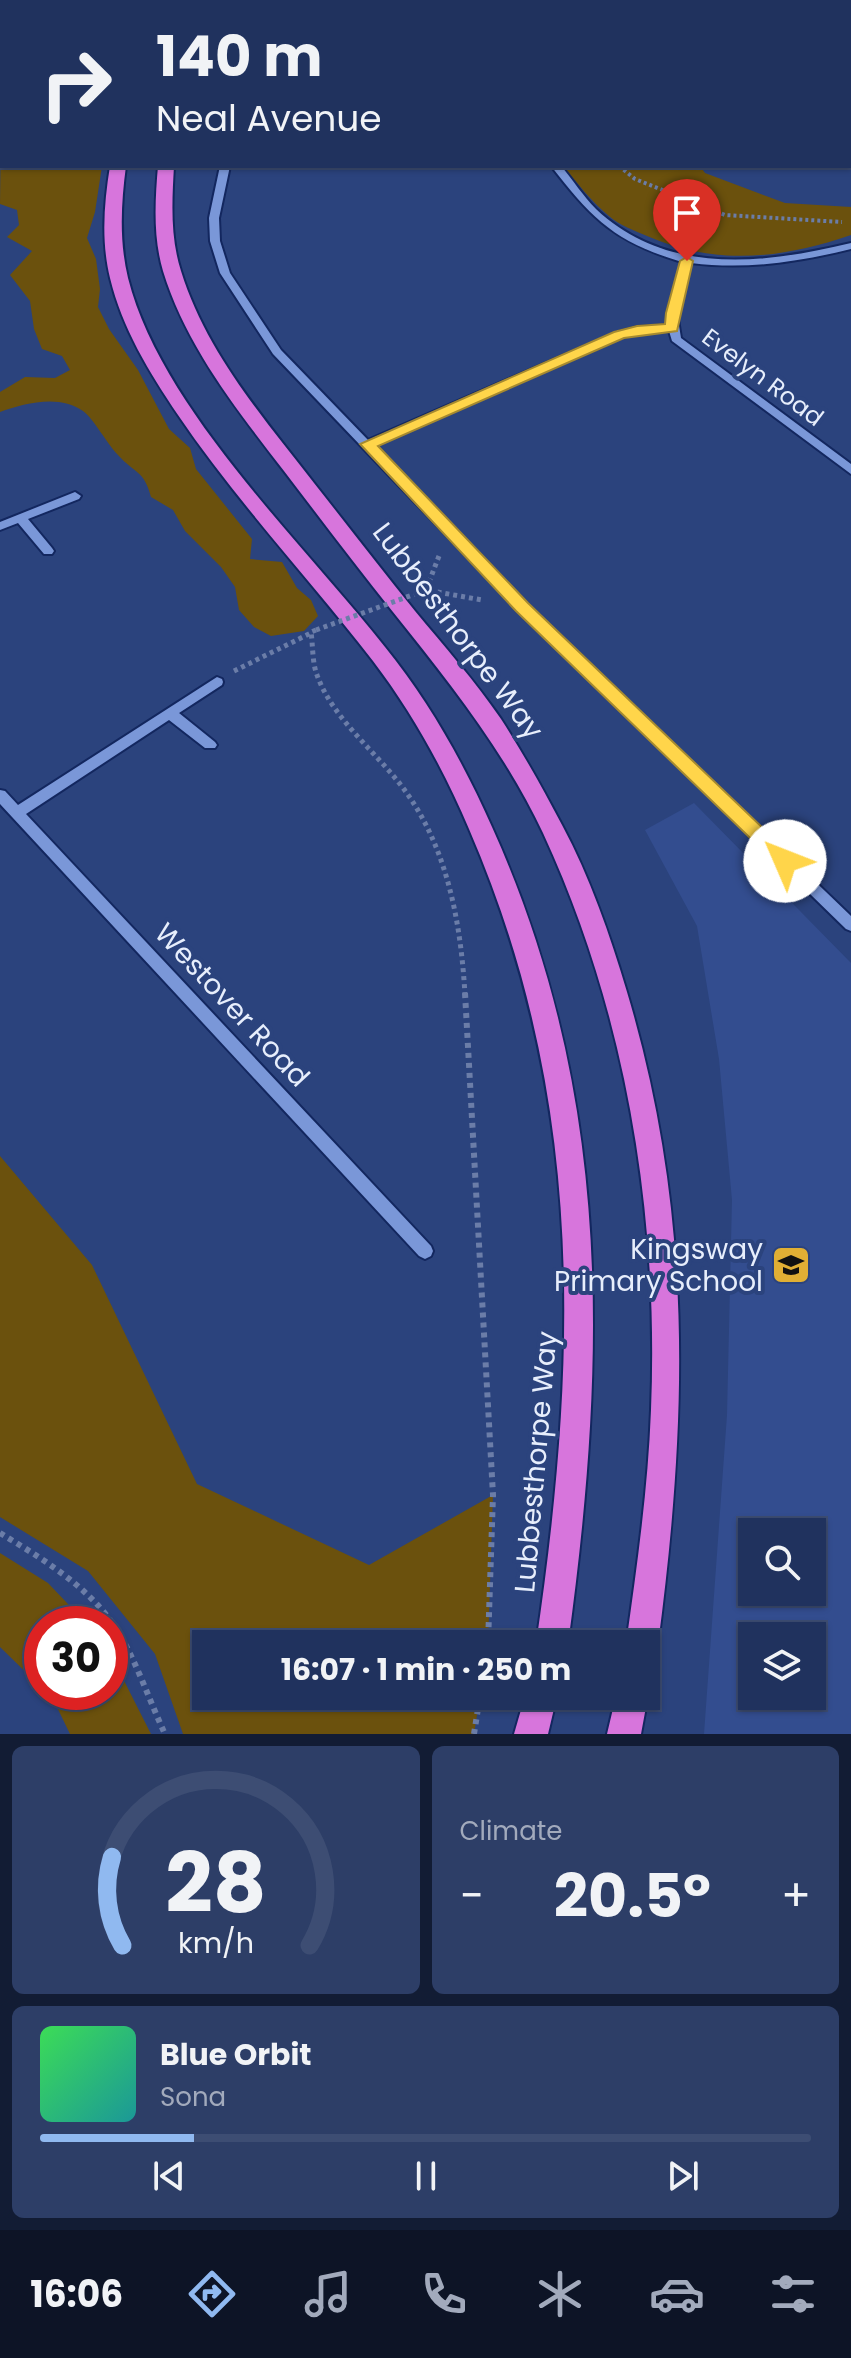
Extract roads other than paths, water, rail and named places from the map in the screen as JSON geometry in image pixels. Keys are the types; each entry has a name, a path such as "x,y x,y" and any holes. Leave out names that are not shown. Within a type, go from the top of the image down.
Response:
{"highway":[{"name":"Lubbesthorpe Way","path":"118,168 112,218 114,250 118,276 137,332 158,371 202,435 257,509 382,657 418,712 483,831 508,892 537,979 566,1112 583,1309 572,1508 554,1630"},
{"name":"Lubbesthorpe Way","path":"166,168 166,246 190,318 220,371 267,435 493,727 544,816 581,898 616,990 650,1144 661,1229 667,1317 666,1439 661,1517 644,1630"},
{"path":"531,1734 537,1710"},
{"path":"624,1734 629,1710"}],"street":[{"path":"225,168 214,218 215,241 225,273 247,311 277,352 522,607 851,925"},
{"path":"558,168 594,213 651,249 687,261 764,265 851,246"},
{"name":"Evelyn Road","path":"687,261 672,313 676,339 851,470"},
{"path":"368,444 619,335 637,330 672,328"},
{"path":"0,526 75,496"},
{"path":"20,518 48,551"},
{"path":"18,812 217,682"},
{"path":"169,713 210,745"},
{"name":"Westover Road","path":"0,795 425,1251"}],"place":[{"name":"Kingsway Primary School","path":"791,1265"}]}
